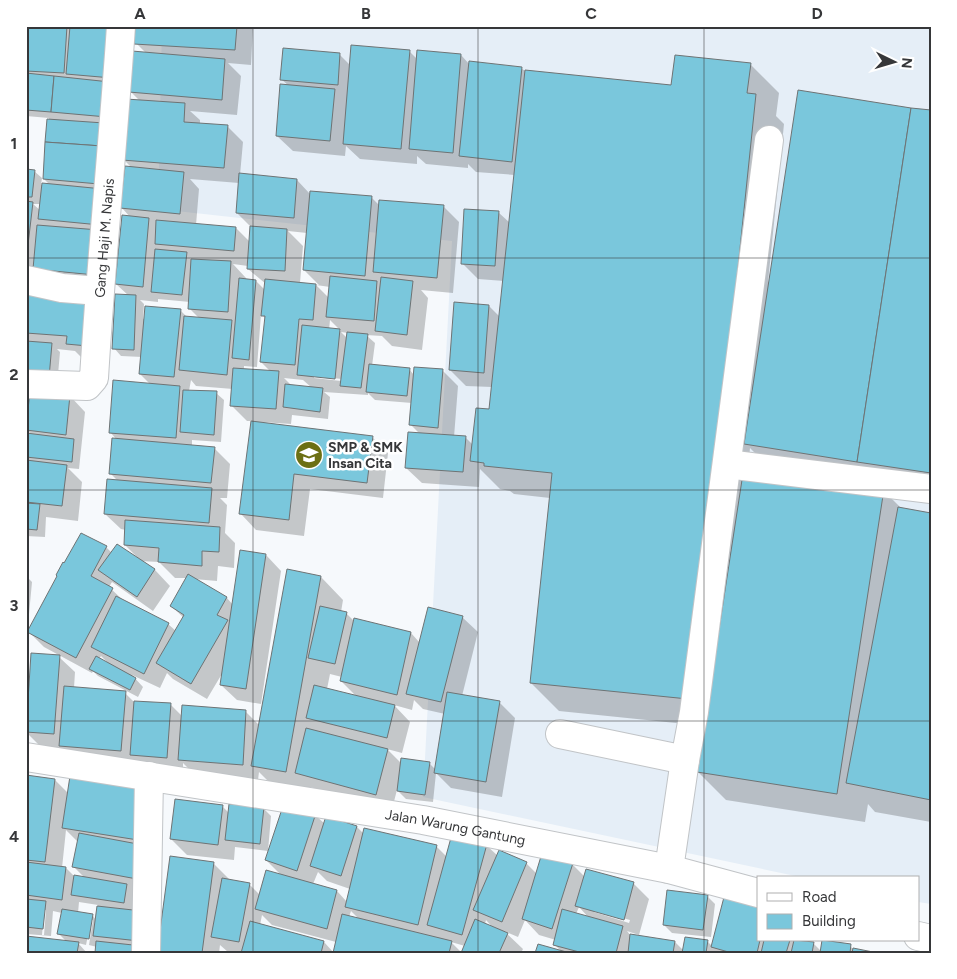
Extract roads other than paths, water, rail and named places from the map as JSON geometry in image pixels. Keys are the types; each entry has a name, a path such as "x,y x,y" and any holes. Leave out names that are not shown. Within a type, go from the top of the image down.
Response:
{"street":[{"name":"Gang Haji M. Napis","path":"26,384 87,386 94,378 99,291 121,26"},
{"path":"669,869 694,712 769,140"},
{"path":"26,280 62,288 99,291"},
{"path":"727,464 931,489"},
{"path":"560,734 685,760"},
{"name":"Jalan Warung Gantung","path":"26,757 423,820 669,869 757,893"},
{"path":"146,953 149,776"}],"place":[{"name":"SMP & SMK Insan Cita","path":"309,455"}]}
